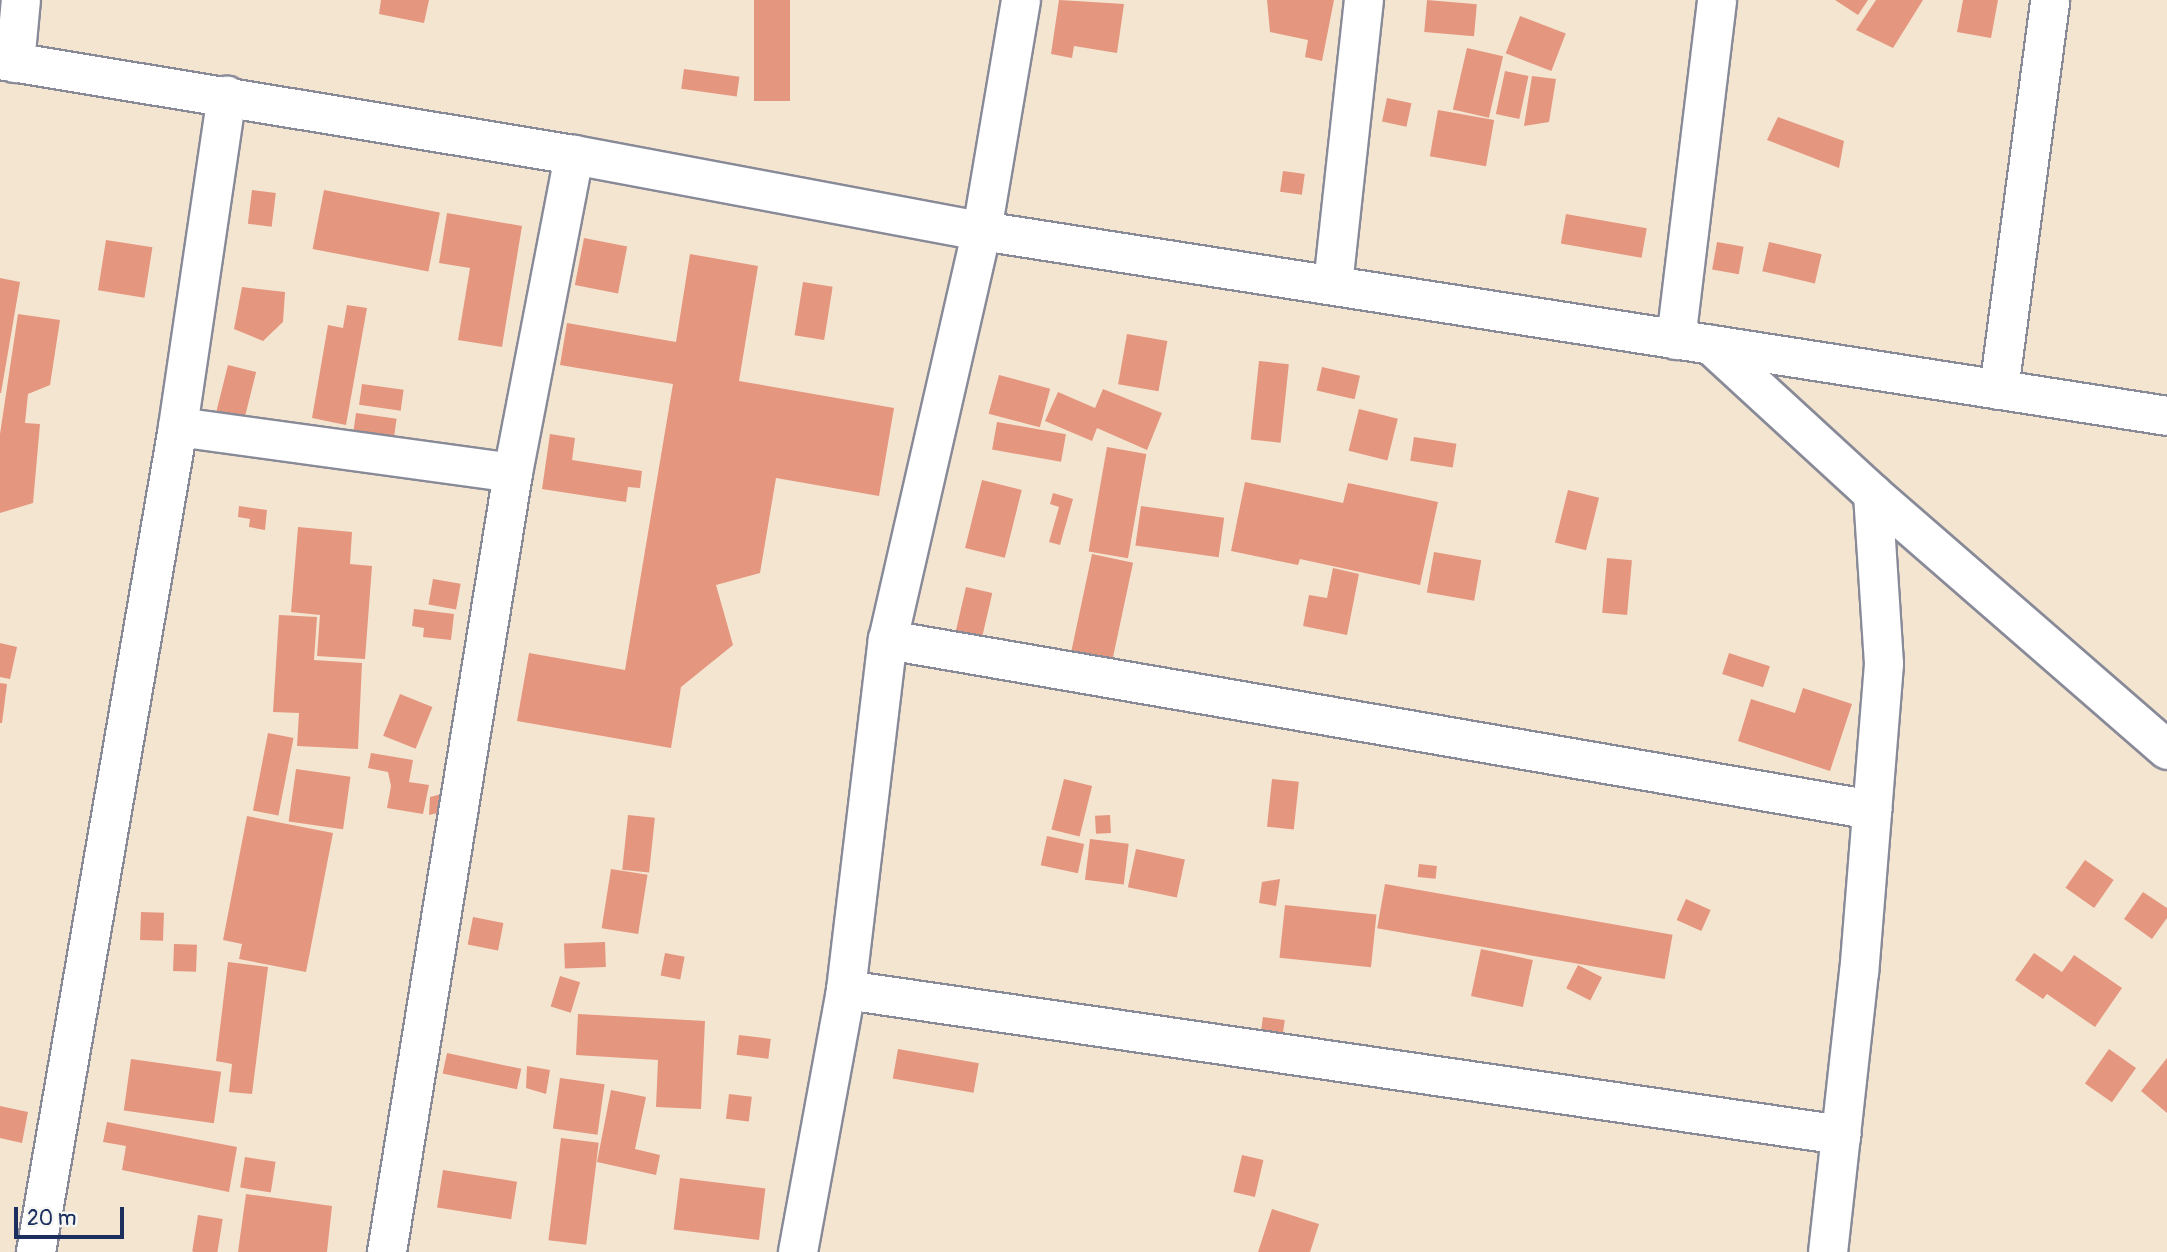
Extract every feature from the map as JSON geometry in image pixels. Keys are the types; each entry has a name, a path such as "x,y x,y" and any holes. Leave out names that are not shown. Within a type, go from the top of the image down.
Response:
{"street":[{"path":"21,0 7,61 574,155 982,231 2167,416"},
{"path":"798,1252 846,990 888,640 982,231 1021,0"},
{"path":"1333,285 1364,0"},
{"path":"1694,342 1717,0"},
{"path":"1999,390 2050,0"},
{"path":"36,1252 178,427 227,96"},
{"path":"387,1252 513,473 574,155"},
{"path":"1694,342 1874,494 2167,750"},
{"path":"178,427 513,473"},
{"path":"1828,1252 1884,664 1874,494"},
{"path":"888,640 1872,810"},
{"path":"846,990 1841,1135"}],"building":[{"path":"381,0 429,0 424,23 379,14"},
{"path":"754,0 790,0 790,101 754,101"},
{"path":"1059,0 1124,4 1117,53 1074,46 1072,58 1051,54"},
{"path":"1267,0 1334,0 1322,61 1305,57 1308,40 1270,32"},
{"path":"1427,0 1477,4 1474,36 1424,32"},
{"path":"1835,0 1868,0 1858,15"},
{"path":"1876,0 1923,0 1893,48 1856,30"},
{"path":"1963,0 1998,0 1991,38 1957,32"},
{"path":"1520,16 1566,34 1551,71 1506,53"},
{"path":"1467,48 1503,56 1489,118 1453,109"},
{"path":"684,69 739,77 737,97 681,89"},
{"path":"1505,71 1528,76 1519,119 1496,114"},
{"path":"1532,76 1556,79 1549,122 1524,126"},
{"path":"1387,98 1411,103 1406,127 1382,121"},
{"path":"1438,110 1494,120 1486,166 1430,156"},
{"path":"1778,117 1844,141 1839,168 1767,140"},
{"path":"1283,171 1305,174 1302,195 1280,192"},
{"path":"252,190 276,193 272,227 248,224"},
{"path":"324,190 440,213 428,271 313,249"},
{"path":"447,213 522,226 502,347 458,340 470,268 439,263"},
{"path":"1566,214 1647,228 1642,258 1561,244"},
{"path":"584,238 627,246 618,294 575,285"},
{"path":"106,240 152,247 144,298 98,290"},
{"path":"1717,242 1744,247 1739,274 1712,270"},
{"path":"1769,242 1822,254 1815,283 1762,271"},
{"path":"690,254 758,266 739,381 894,408 879,496 776,478 760,573 716,585 733,645 681,687 671,748 517,721 529,653 625,670 673,384 560,365 567,323 676,342"},
{"path":"0,278 20,282 1,393 0,393"},
{"path":"803,282 833,287 824,340 795,335"},
{"path":"242,287 285,292 283,322 263,341 234,329"},
{"path":"347,305 367,308 346,425 312,418 328,325 343,328"},
{"path":"18,314 60,320 50,385 28,394 25,423 40,424 33,503 0,513 0,434"},
{"path":"1127,334 1167,341 1159,391 1118,384"},
{"path":"1259,361 1289,364 1281,443 1251,440"},
{"path":"228,365 256,372 244,420 216,413"},
{"path":"1322,367 1360,376 1355,399 1317,390"},
{"path":"999,375 1050,389 1040,427 989,414"},
{"path":"362,384 404,390 401,411 359,405"},
{"path":"1103,389 1162,413 1147,450 1097,428 1092,441 1045,421 1058,392 1095,408"},
{"path":"1359,409 1398,419 1387,460 1349,451"},
{"path":"356,413 397,419 394,437 353,431"},
{"path":"997,422 1066,434 1061,462 992,450"},
{"path":"550,434 575,438 572,460 642,471 640,488 628,487 626,502 542,489"},
{"path":"1414,437 1456,444 1453,467 1410,461"},
{"path":"1107,447 1146,454 1128,558 1089,551"},
{"path":"982,480 1022,490 1005,558 965,548"},
{"path":"1245,482 1343,503 1348,483 1438,502 1420,585 1300,559 1298,565 1231,551"},
{"path":"1568,490 1599,498 1586,550 1555,542"},
{"path":"1053,493 1073,499 1060,545 1049,542 1059,507 1050,504"},
{"path":"239,506 267,510 265,530 249,527 250,519 238,517"},
{"path":"1141,506 1224,518 1219,557 1135,546"},
{"path":"298,527 352,532 350,564 372,566 365,659 317,656 320,615 291,612"},
{"path":"1434,552 1481,560 1474,601 1427,592"},
{"path":"1092,554 1133,563 1111,666 1070,658"},
{"path":"1607,558 1632,560 1627,615 1602,613"},
{"path":"1333,568 1359,574 1347,635 1303,626 1309,595 1327,598"},
{"path":"433,579 461,584 456,609 428,605"},
{"path":"966,587 992,593 981,643 955,637"},
{"path":"414,609 454,614 451,640 423,637 424,628 412,626"},
{"path":"279,615 317,617 314,660 362,663 358,749 297,746 299,713 273,712"},
{"path":"0,643 17,647 10,679 0,677"},
{"path":"1729,653 1770,666 1763,687 1722,674"},
{"path":"0,683 7,684 2,723 0,723"},
{"path":"1803,688 1852,704 1830,771 1738,741 1751,699 1795,713"},
{"path":"400,694 432,707 416,749 383,736"},
{"path":"268,733 294,738 278,816 253,811"},
{"path":"371,753 413,760 409,782 429,785 423,814 387,808 391,786 388,772 368,768"},
{"path":"296,769 350,777 343,829 289,821"},
{"path":"1064,779 1092,786 1080,836 1051,829"},
{"path":"1272,779 1299,782 1294,830 1267,827"},
{"path":"446,793 442,812 429,815 430,797"},
{"path":"628,815 655,818 649,873 622,870"},
{"path":"1110,815 1111,833 1096,834 1095,816"},
{"path":"247,816 333,833 306,972 239,959 242,944 223,940"},
{"path":"1047,836 1084,844 1078,873 1041,865"},
{"path":"1090,839 1129,844 1124,884 1085,880"},
{"path":"1136,849 1185,859 1177,898 1128,887"},
{"path":"2085,860 2114,880 2094,908 2065,888"},
{"path":"1419,864 1437,866 1436,879 1418,877"},
{"path":"611,869 648,875 638,934 602,928"},
{"path":"1280,879 1276,906 1259,903 1262,882"},
{"path":"1385,884 1673,935 1665,979 1377,928"},
{"path":"2143,892 2167,908 2167,918 2152,939 2124,919"},
{"path":"1686,899 1711,910 1701,931 1677,920"},
{"path":"1285,905 1376,915 1371,967 1279,958"},
{"path":"141,912 164,913 163,941 140,940"},
{"path":"473,917 503,923 498,950 468,944"},
{"path":"605,942 606,967 565,968 564,943"},
{"path":"174,944 197,945 196,972 173,971"},
{"path":"1481,949 1533,960 1523,1007 1471,996"},
{"path":"665,953 685,957 680,979 661,976"},
{"path":"2034,953 2062,972 2074,955 2122,988 2095,1027 2047,994 2043,999 2015,980"},
{"path":"228,962 268,967 252,1094 229,1092 232,1064 216,1061"},
{"path":"1578,965 1602,977 1590,1000 1566,988"},
{"path":"560,976 580,982 571,1013 551,1007"},
{"path":"578,1014 705,1021 701,1109 656,1107 658,1060 576,1055"},
{"path":"1263,1017 1285,1020 1281,1046 1259,1043"},
{"path":"739,1035 771,1039 768,1059 737,1055"},
{"path":"898,1049 979,1063 974,1093 893,1079"},
{"path":"2109,1049 2136,1068 2112,1102 2085,1083"},
{"path":"447,1053 521,1069 517,1089 443,1074"},
{"path":"2167,1058 2167,1113 2141,1091"},
{"path":"131,1059 221,1072 214,1123 124,1110"},
{"path":"527,1066 550,1070 546,1094 526,1088"},
{"path":"560,1078 605,1084 597,1135 553,1129"},
{"path":"611,1090 646,1097 635,1149 660,1155 656,1175 597,1162"},
{"path":"729,1094 752,1097 749,1122 726,1119"},
{"path":"0,1106 28,1112 22,1143 0,1138"},
{"path":"107,1122 237,1147 229,1192 122,1170 126,1146 103,1142"},
{"path":"561,1138 599,1143 586,1245 548,1240"},
{"path":"1242,1155 1263,1160 1255,1197 1233,1192"},
{"path":"245,1157 276,1162 271,1192 240,1188"},
{"path":"443,1170 517,1182 511,1219 437,1208"},
{"path":"680,1178 765,1188 759,1240 674,1230"},
{"path":"246,1194 332,1206 327,1252 238,1252"},
{"path":"1272,1209 1319,1224 1310,1252 1258,1252"},
{"path":"198,1215 223,1219 217,1252 192,1252"}]}
